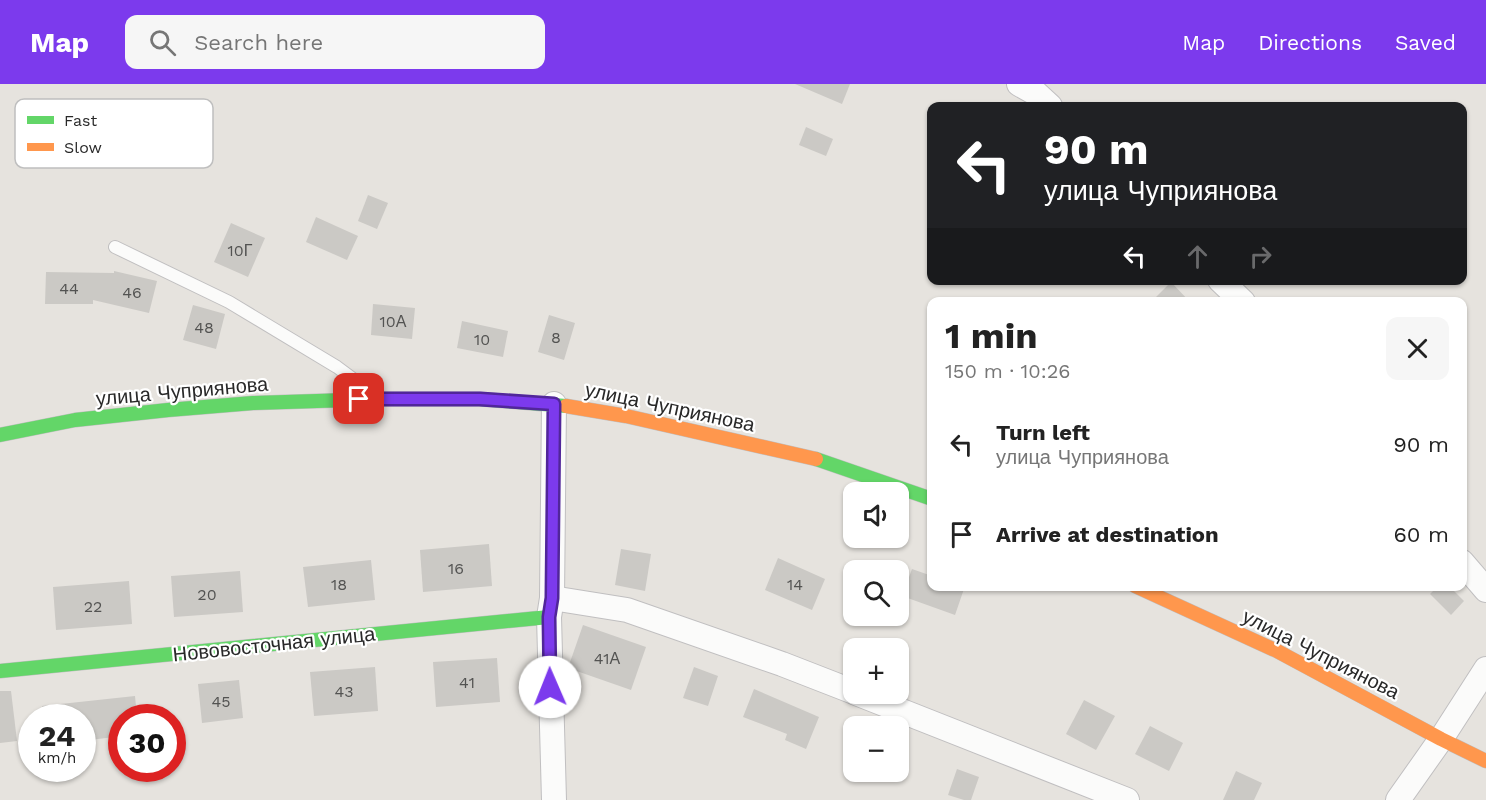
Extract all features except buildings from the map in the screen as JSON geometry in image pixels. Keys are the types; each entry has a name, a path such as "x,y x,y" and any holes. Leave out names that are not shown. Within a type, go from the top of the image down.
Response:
{"street":[{"path":"1225,285 1238,297"},
{"name":"улица Чуприянова","path":"0,435 75,420 253,402 480,399 554,404 626,416 807,456 927,497"},
{"path":"554,404 550,607 554,800"},
{"path":"1467,568 1486,590"},
{"name":"улица Чуприянова","path":"1146,591 1277,651 1486,761"},
{"name":"Нововосточная улица","path":"0,671 550,607 627,610 761,656 843,688"},
{"path":"1398,800 1486,669"},
{"name":"Нововосточная улица","path":"883,704 1127,800"}],"lane":[{"path":"115,247 230,302 337,367 380,399"}],"traffic: fast":[{"path":"0,435 75,420 253,403 479,399 566,406"},
{"path":"816,459 927,497"},
{"path":"0,671 549,617"}],"traffic: slow":[{"path":"566,406 626,416 816,459"},
{"path":"1146,591 1277,651 1486,761"}],"route":[{"path":"359,399 480,399 554,404 552,598 549,617 550,687"}]}
